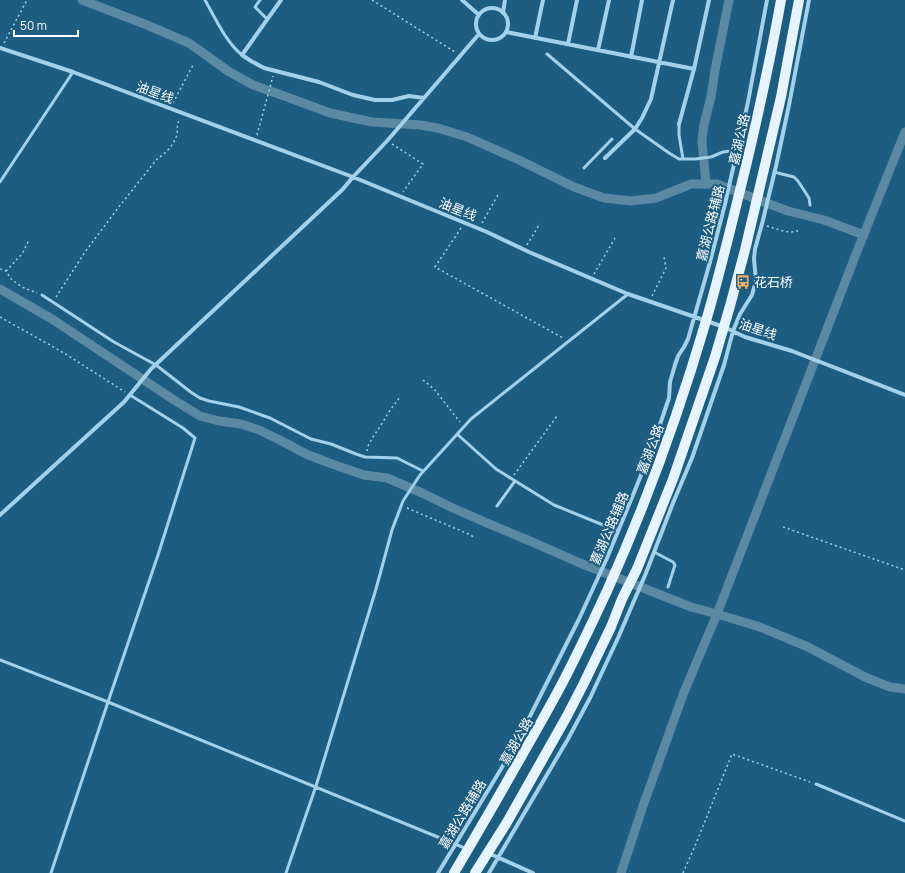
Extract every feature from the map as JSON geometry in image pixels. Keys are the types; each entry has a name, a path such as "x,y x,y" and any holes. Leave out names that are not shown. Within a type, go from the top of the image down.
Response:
{"main road":[{"name":"嘉湖公路","path":"454,873 557,694 607,590 668,438 706,321 736,207 765,84 781,0"},
{"path":"475,873 509,818 567,716 600,651 622,599 641,571 715,357 728,329 753,214 781,97 799,0"}],"street":[{"path":"281,0 242,54 251,61 264,68 319,82 353,95 375,100 392,100 409,96 424,98"},
{"path":"462,0 479,15"},
{"path":"468,5 470,0"},
{"path":"502,13 505,0"},
{"path":"535,38 543,0"},
{"path":"568,44 577,0"},
{"path":"598,50 609,0"},
{"path":"631,57 642,0"},
{"path":"605,158 635,129 651,99 673,0"},
{"path":"679,124 694,70 709,0"},
{"name":"嘉湖公路辅路","path":"438,873 520,736 579,619 607,558 652,448 669,398 670,382 675,365 678,356 686,343 694,317 725,204 738,150 767,0"},
{"path":"489,873 575,725 618,638 633,602 641,571 653,552 706,420 724,365 728,329 752,295 756,281 754,259 755,249 763,222 789,105 809,0"},
{"path":"493,8 502,13 508,22 508,27 503,36 493,40 483,38 477,30 476,24 479,15 483,11 493,8"},
{"path":"506,32 694,70"},
{"path":"0,515 119,407 151,369 343,189 389,139 479,34"},
{"name":"油星线","path":"1,48 73,72 353,177 465,222 525,250 628,294 728,329 746,337 798,353 905,394"},
{"path":"488,853 533,873"}],"lane":[{"path":"205,0 226,37 235,50 242,54"},
{"path":"260,0 255,7 267,19"},
{"path":"547,54 635,129 679,159 683,160 711,157 723,152 738,150"},
{"path":"0,182 73,72"},
{"path":"679,124 679,135 683,160"},
{"path":"584,168 612,139"},
{"path":"603,148 609,154"},
{"path":"774,172 794,177 809,198 810,205"},
{"path":"286,873 316,786 376,589 392,530 403,501 423,471 471,419 628,294"},
{"path":"42,295 108,338 156,365 200,398 239,407 270,418 311,439 331,444 365,457 397,458 423,471"},
{"path":"51,873 158,555 195,438 130,395"},
{"path":"457,434 496,469 554,505 618,531"},
{"path":"497,506 513,480"},
{"path":"653,552 673,562 675,565 668,587"},
{"path":"0,660 108,702 316,786 384,816 468,849"},
{"path":"816,784 905,821"}],"path":[{"path":"1,48 27,0"},
{"path":"372,0 461,56"},
{"path":"170,108 194,65"},
{"path":"256,140 271,82"},
{"path":"53,302 85,252 157,159 169,150 177,136 177,125 183,113"},
{"path":"389,139 422,164 400,196"},
{"path":"479,229 499,193"},
{"path":"465,222 435,267 563,338 566,343"},
{"path":"763,222 788,232 800,230"},
{"path":"525,250 540,223"},
{"path":"592,279 614,238"},
{"path":"6,271 22,254 29,240"},
{"path":"650,302 666,268 664,257"},
{"path":"0,269 6,271 11,279 22,286 42,295"},
{"path":"0,317 64,353 130,395"},
{"path":"423,380 434,389 464,427"},
{"path":"365,457 368,446 373,437 388,413 400,398"},
{"path":"513,480 557,416"},
{"path":"401,506 471,535 474,538"},
{"path":"784,527 905,570"},
{"path":"683,873 732,754 816,784"}],"waterway":[{"path":"82,0 189,43 228,71 253,85 330,113 372,122 420,125 438,128 467,137 574,187 604,198 631,201 656,198 691,184 717,184 788,211 824,220 864,235"},
{"path":"706,184 702,141 704,124 711,97 729,0"},
{"path":"621,873 643,806 684,692 717,614 856,254 905,132"},
{"path":"0,289 52,319 200,416 219,421 241,424 259,430 306,454 332,464 364,475 387,478 580,563 691,607 760,627 808,647 865,677 890,687 905,689"}],"place":[{"name":"花石桥","path":"743,282"}]}
